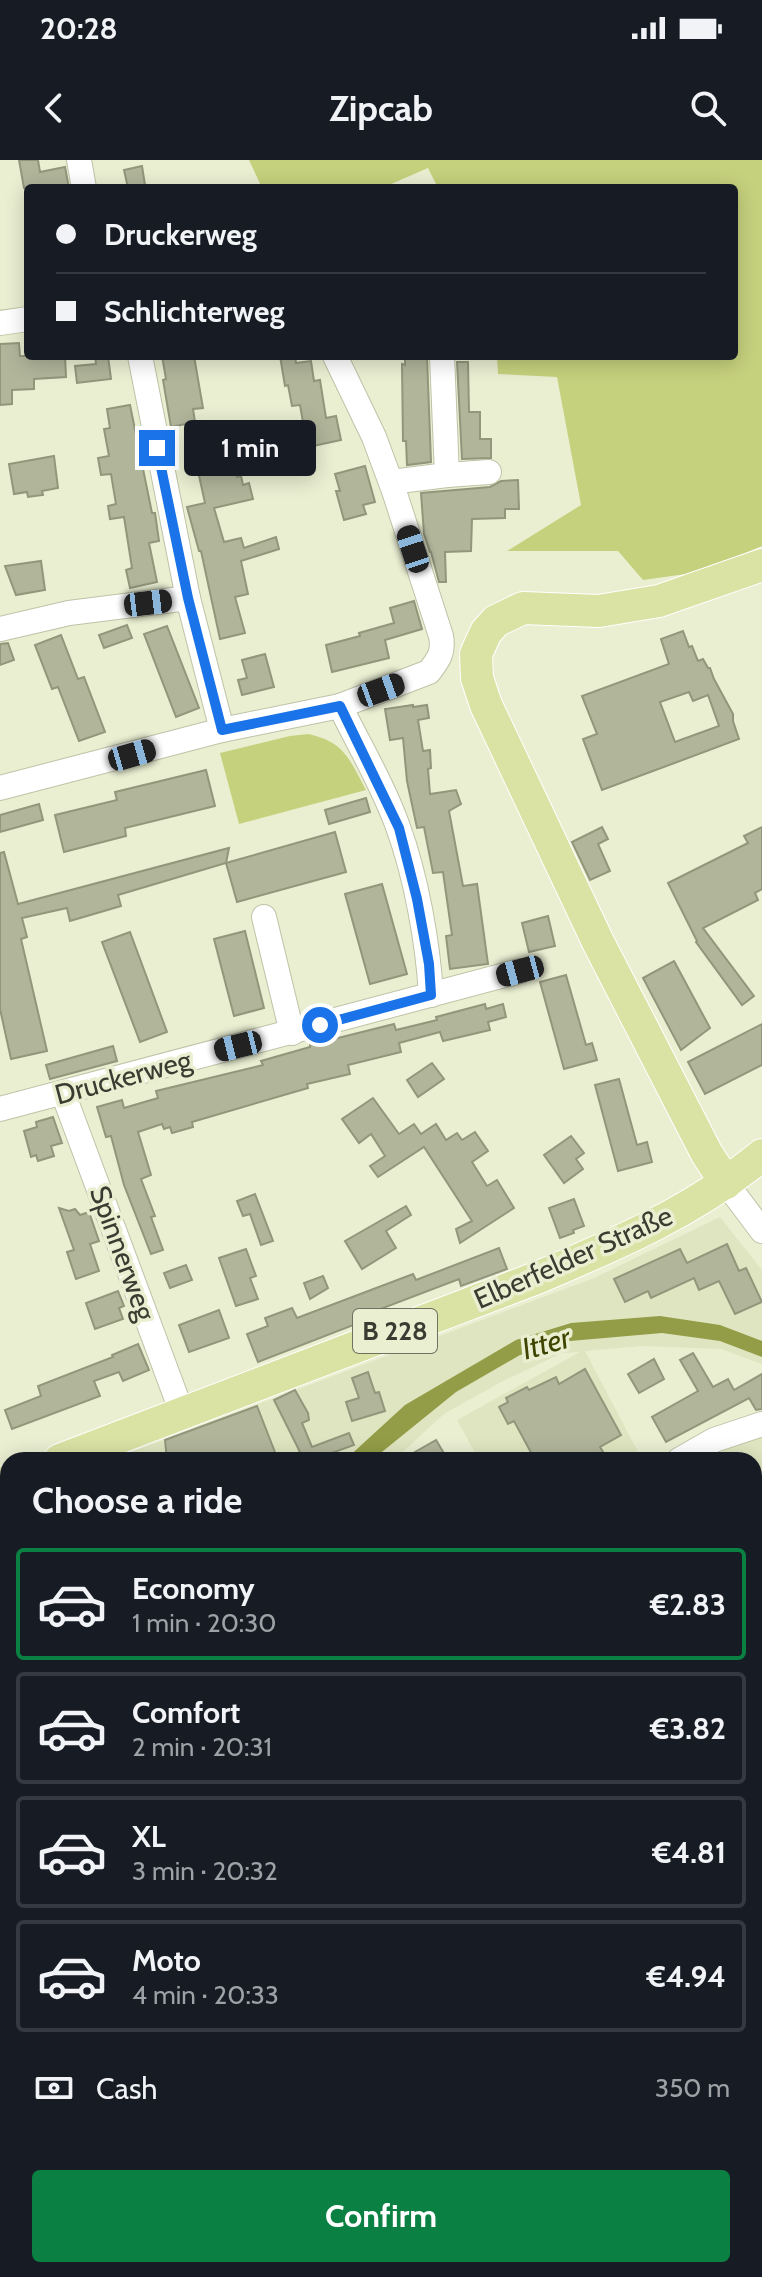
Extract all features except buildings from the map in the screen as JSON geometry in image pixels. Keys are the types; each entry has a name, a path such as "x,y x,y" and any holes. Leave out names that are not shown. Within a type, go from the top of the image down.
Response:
{"main road":[{"path":"726,1183 707,1154 634,1013 511,759 481,692 476,654 486,632 496,621 523,608 599,611 659,601 762,565"},
{"name":"Elberfelder Straße","path":"81,1452 608,1248 693,1205 762,1155"}],"street":[{"path":"79,160 83,184"},
{"path":"0,323 24,320"},
{"path":"141,360 188,598 222,730"},
{"path":"0,788 222,730 340,706 429,672 439,660 443,649 391,482 374,437 337,360"},
{"path":"442,360 447,475"},
{"path":"391,482 489,472"},
{"path":"0,629 69,613 188,598"},
{"path":"340,706 399,828 417,899 429,964 431,995"},
{"path":"264,917 292,1033"},
{"name":"Druckerweg","path":"0,1108 520,971"},
{"name":"Spinnerweg","path":"63,1093 182,1413"},
{"path":"726,1183 762,1231"},
{"path":"693,1452 714,1440 762,1424"}],"shaded area":[{"path":"249,160 762,160 762,546 700,572 643,580 618,551 507,551 581,505 557,377 498,374 497,360 738,360 738,184 436,184 428,168 391,184 260,184"},
{"path":"308,734 338,747 350,761 366,790 239,824 220,753"},
{"path":"720,1217 762,1270 762,1364 721,1349 641,1346 585,1351 638,1452 475,1452 457,1420 580,1352 562,1353 444,1414 403,1452 131,1452 594,1278"},
{"path":"753,1437 762,1437 762,1452 720,1452"}],"water":[{"name":"Itter","path":"660,1316 720,1325 762,1341 762,1357 720,1341 662,1333 570,1341 520,1355 456,1392 382,1452 354,1452 405,1405 516,1340 571,1323"}],"route":[{"path":"157,448 188,598 222,730 340,706 399,828 417,899 429,964 431,995 320,1025"}]}
